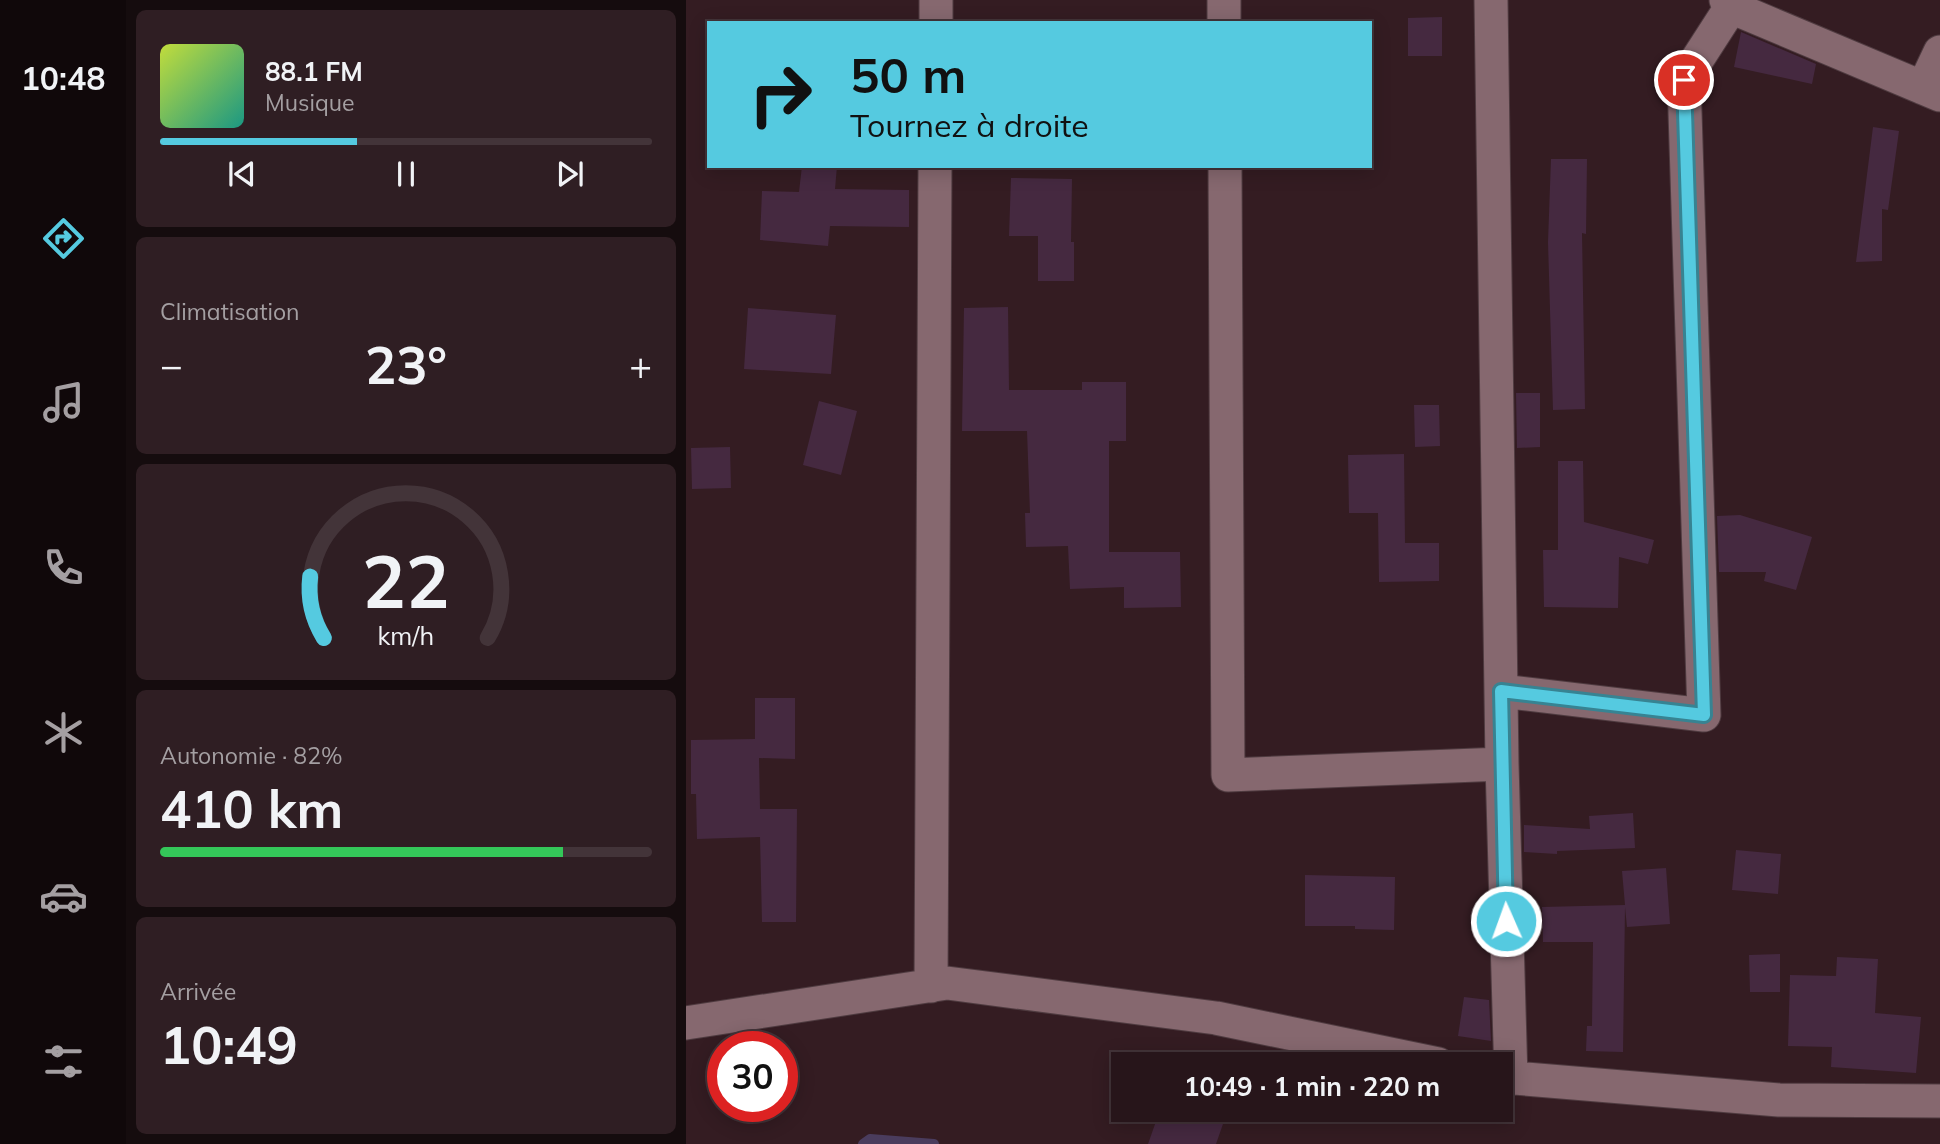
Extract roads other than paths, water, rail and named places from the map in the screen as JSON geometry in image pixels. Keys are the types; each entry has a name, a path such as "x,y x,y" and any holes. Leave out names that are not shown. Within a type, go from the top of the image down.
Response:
{"street":[{"path":"936,0 936,21"},
{"path":"1224,0 1224,21"},
{"path":"1491,0 1506,1052"},
{"path":"1501,691 1704,715 1684,80 1740,6 1931,92 1940,52"},
{"path":"931,986 935,168"},
{"path":"1225,168 1228,775 1502,764"},
{"path":"686,1023 947,984 1216,1018 1380,1052"},
{"path":"1513,1079 1779,1100 1940,1101"}],"waterway":[{"path":"863,1144 870,1139 934,1144"}]}
